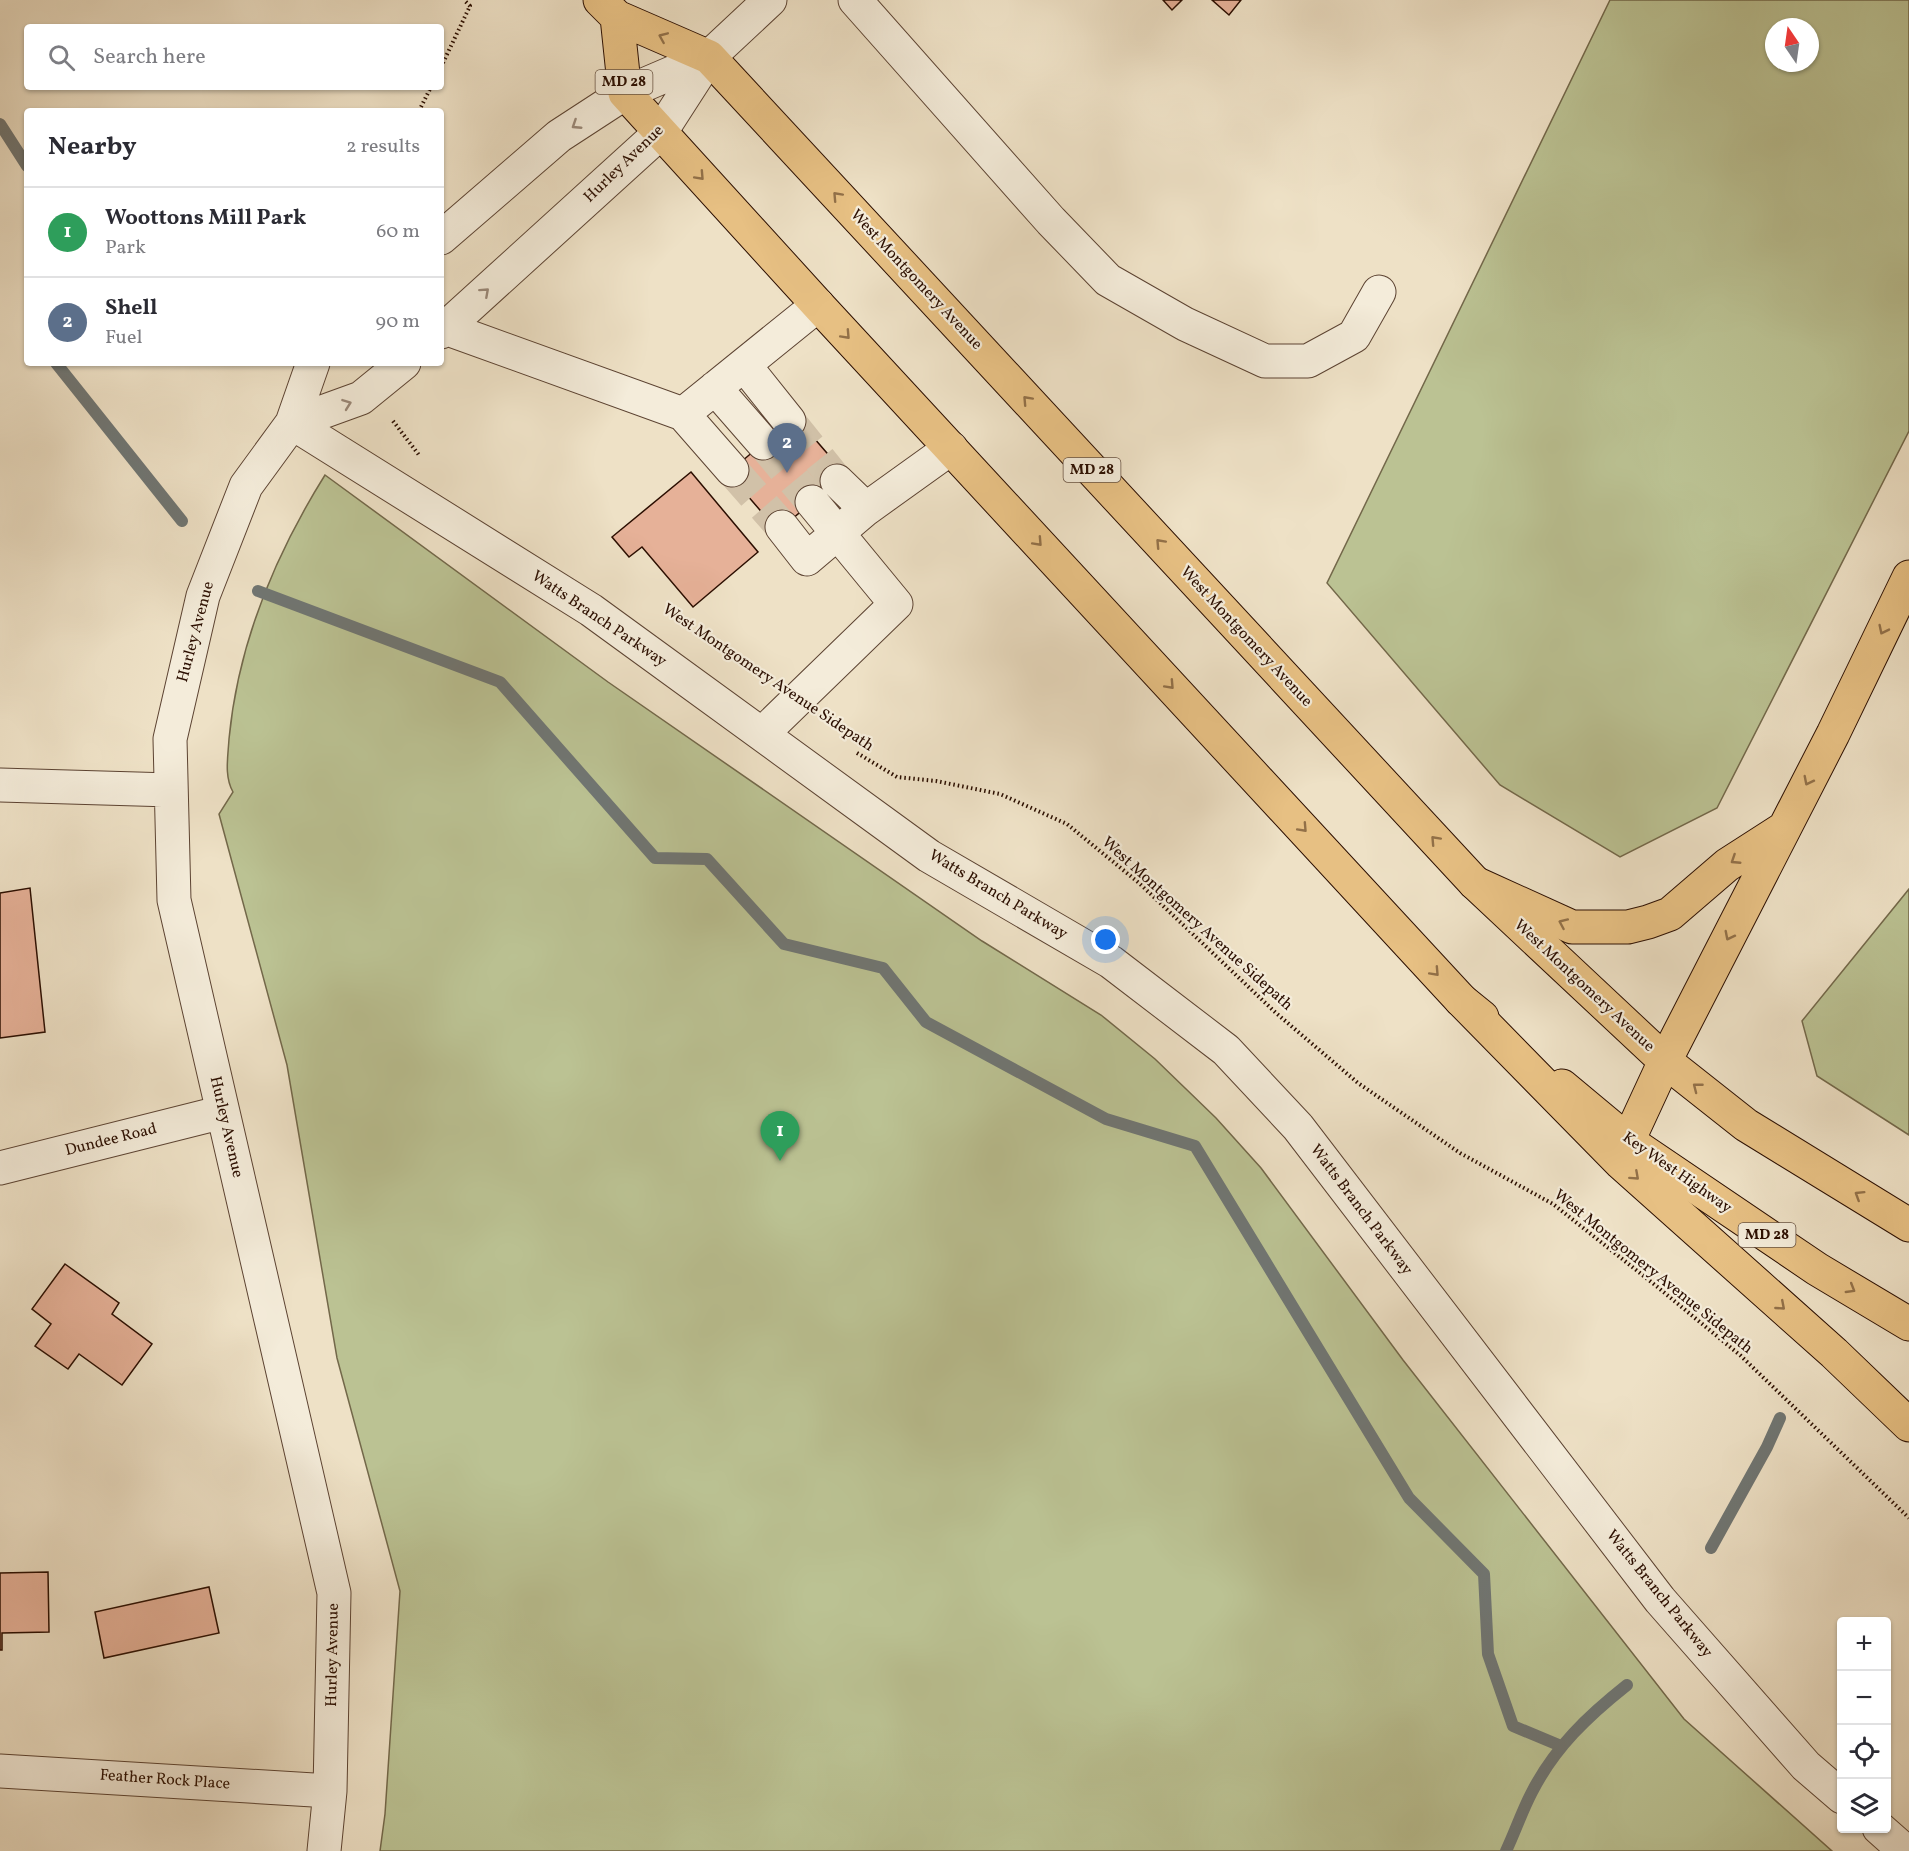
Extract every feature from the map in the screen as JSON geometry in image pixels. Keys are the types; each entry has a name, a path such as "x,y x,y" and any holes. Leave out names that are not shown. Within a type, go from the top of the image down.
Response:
{"main road":[{"name":"West Montgomery Avenue","path":"608,9 709,57 1475,883 1665,1061 1746,1125 1909,1225"},
{"name":"West Montgomery Avenue","path":"608,9 625,93"},
{"name":"MD 28","path":"625,93 1461,1000"},
{"path":"1628,1141 1665,1061 1833,734 1909,577"},
{"path":"1475,883 1572,927 1628,927 1670,914 1727,865 1784,828"},
{"path":"1461,1000 1621,1163 1834,1353 1909,1425"},
{"name":"Key West Highway","path":"1461,1000 1628,1141 1816,1269 1909,1324"}],"street":[{"path":"444,235 559,136 625,93 709,57 770,0"},
{"path":"855,0 1051,221 1108,280 1185,324 1265,361 1308,361 1353,336 1379,292"},
{"name":"Hurley Avenue","path":"444,329 660,133 709,57"},
{"path":"683,414 818,305"},
{"path":"444,330 683,414 732,470"},
{"name":"Hurley Avenue","path":"312,366 292,423 246,486 203,596 170,739 174,900 334,1593 330,1791 324,1851"},
{"path":"292,423 361,398 400,366"},
{"path":"745,366 789,422"},
{"path":"715,388 763,443"},
{"name":"Watts Branch Parkway","path":"292,423 591,610 929,856 1111,962 1226,1050 1298,1127 1660,1600 1806,1766 1837,1793"},
{"path":"782,527 807,559 866,509 951,448"},
{"path":"837,481 866,509"},
{"path":"762,734 896,604 812,502"},
{"path":"0,785 171,790"},
{"name":"Dundee Road","path":"0,1168 223,1112"},
{"name":"Feather Rock Place","path":"0,1771 330,1791"},
{"path":"1885,1833 1905,1851"}],"path":[{"path":"444,61 470,6 464,0"},
{"path":"420,108 430,90"},
{"path":"390,416 417,454 427,460"},
{"name":"West Montgomery Avenue Sidepath","path":"850,749 897,777 936,781 1000,794 1067,824 1138,883 1276,1013 1358,1083 1460,1153 1553,1204 1655,1285 1741,1356 1909,1518"}],"green space":[{"path":"1610,0 1909,0 1909,431 1717,808 1620,857 1500,785 1327,583"},
{"path":"325,475 608,682 982,941 1101,1015 1155,1059 1216,1118 1261,1168 1403,1360 1684,1719 1832,1851 380,1851 385,1814 400,1591 337,1358 287,1065 219,814 233,792 228,773 229,739 241,668 250,634 290,536"},
{"path":"1909,889 1909,1135 1817,1076 1802,1021"}],"building":[{"path":"1163,0 1182,0 1172,10"},
{"path":"1212,0 1241,0 1229,15"},
{"path":"795,416 845,474 778,531 728,473"},
{"path":"691,472 758,552 693,607 642,547 629,557 612,537"},
{"path":"30,888 45,1032 0,1038 0,893"},
{"path":"65,1264 119,1303 112,1314 152,1344 122,1385 79,1354 68,1369 35,1346 51,1324 32,1309"},
{"path":"48,1572 49,1632 2,1633 2,1650 0,1650 0,1573"},
{"path":"209,1587 219,1633 104,1658 95,1612"}],"waterway":[{"path":"0,124 24,161"},
{"path":"58,366 182,521"},
{"path":"258,591 500,682 655,858 707,859 784,944 883,968 926,1022 1106,1119 1195,1146 1409,1498 1484,1574 1488,1654 1513,1726 1561,1746"},
{"path":"1711,1548 1767,1447 1780,1418"},
{"path":"1506,1851 1528,1799 1551,1761 1574,1733 1627,1685"}],"tunnel":[{"path":"789,421 837,481"},
{"path":"763,443 812,502"},
{"path":"732,470 782,527"}],"place":[{"name":"Shell","path":"787,473"},
{"name":"Woottons Mill Park","path":"780,1161"}]}
